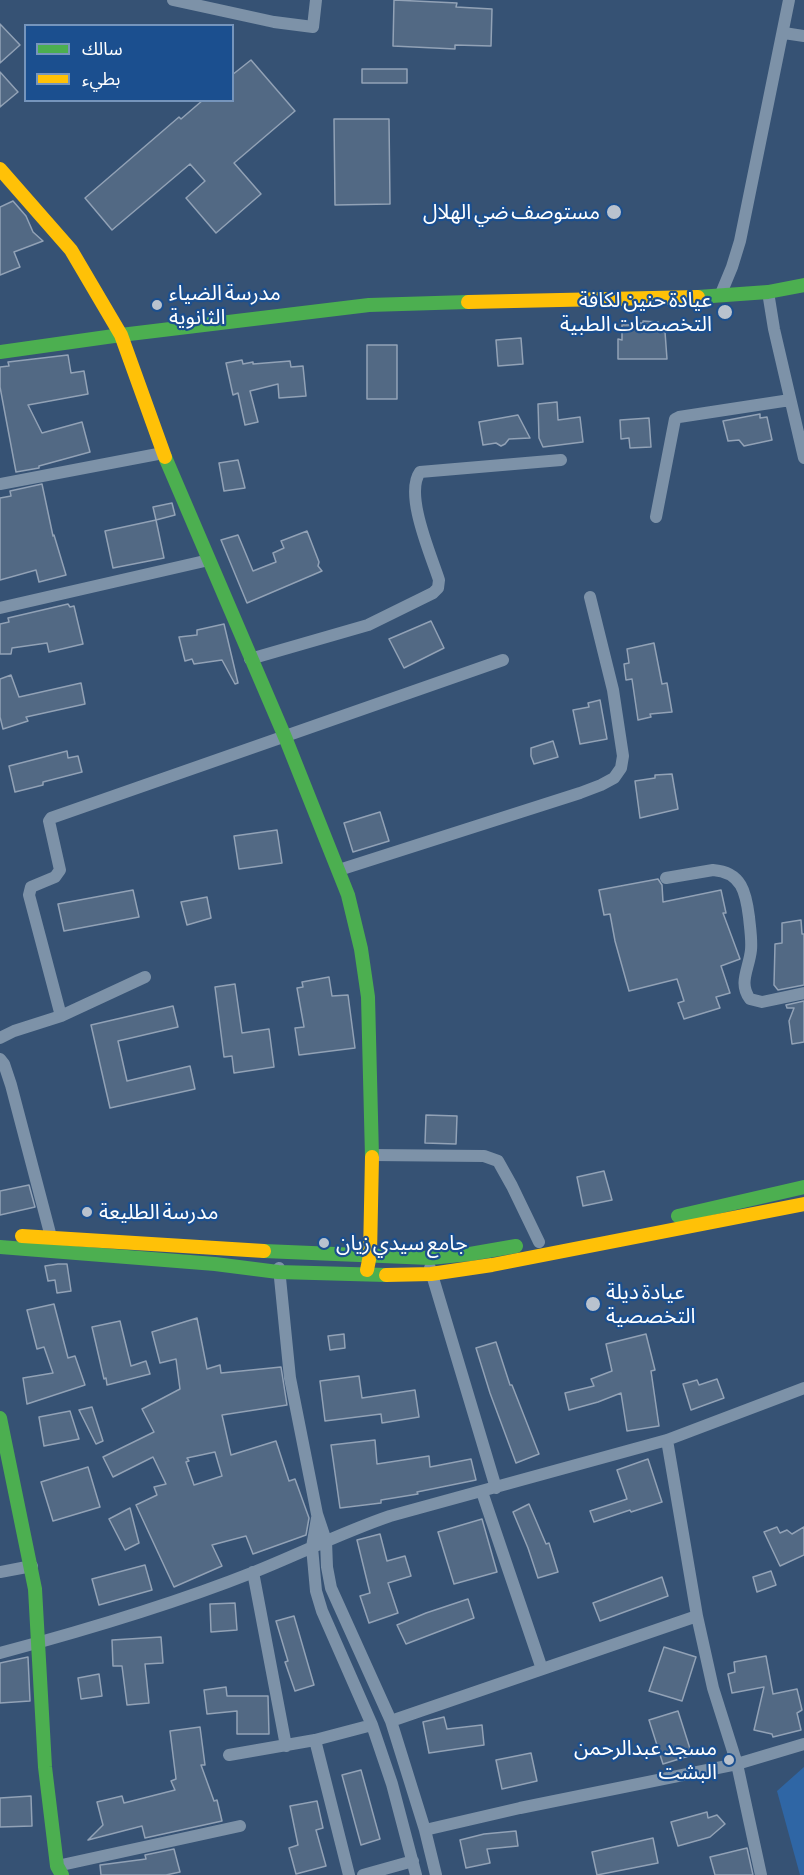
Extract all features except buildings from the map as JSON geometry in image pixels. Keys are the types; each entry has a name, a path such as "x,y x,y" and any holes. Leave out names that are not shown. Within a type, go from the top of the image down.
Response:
{"street":[{"path":"173,0 274,22 313,27 316,0"},
{"path":"720,296 740,240 789,0"},
{"path":"784,33 804,36"},
{"path":"0,169 71,250 121,335 163,453 285,737 348,894 361,949 368,997 372,1155 370,1255 366,1275"},
{"path":"0,352 369,305 720,296 768,292 804,285"},
{"path":"768,292 804,458"},
{"path":"656,518 675,419 790,400"},
{"path":"0,484 163,453"},
{"path":"250,659 368,625 433,593 438,588 439,580 417,515 417,477 420,472 561,460"},
{"path":"0,608 209,560"},
{"path":"339,870 571,796 614,778 621,768 623,749 613,690 590,597"},
{"path":"61,1016 29,895 31,887 55,877 60,870 51,831 51,818 503,660"},
{"path":"666,878 713,870 721,870 734,877 746,893 751,933 744,992 750,999 762,1002 804,993"},
{"path":"0,1038 14,1031 61,1016 145,977"},
{"path":"0,1059 11,1085 51,1237"},
{"path":"372,1155 484,1156 498,1161 512,1186 550,1240"},
{"path":"0,1234 282,1252 430,1258 470,1254 550,1240 670,1217 804,1187"},
{"path":"0,1247 215,1264 278,1272 366,1275 430,1274 492,1265 804,1204"},
{"path":"282,1252 278,1272 290,1378 317,1514 326,1541 331,1588 391,1721 425,1830 436,1875"},
{"path":"430,1258 430,1274 496,1488"},
{"path":"0,1653 146,1611 253,1572 349,1530 390,1516 667,1440 804,1388"},
{"path":"0,1422 32,1566 39,1642 45,1767 60,1870 240,1826"},
{"path":"667,1440 697,1616 713,1688 737,1764 761,1875"},
{"path":"482,1492 542,1669"},
{"path":"317,1514 312,1548 315,1582 322,1611 372,1725 392,1784 417,1875"},
{"path":"0,1572 32,1566"},
{"path":"253,1572 286,1746"},
{"path":"391,1721 697,1616"},
{"path":"229,1755 315,1740 372,1725"},
{"path":"315,1740 349,1875"},
{"path":"425,1830 520,1808 737,1764 804,1744"},
{"path":"363,1875 413,1861"}],"shaded area":[{"path":"804,1767 804,1875 800,1875 777,1791"}],"traffic: fast":[{"path":"698,297 768,292 804,285"},
{"path":"0,352 369,305 468,302"},
{"path":"165,457 285,737 348,895 361,949 368,997 372,1157"},
{"path":"678,1216 804,1187"},
{"path":"264,1251 430,1258 516,1246"},
{"path":"0,1247 215,1264 278,1272 386,1275"},
{"path":"0,1418 35,1589 45,1767 57,1866 62,1875"}],"traffic: slow":[{"path":"0,169 71,250 121,335 165,457"},
{"path":"468,302 698,297"},
{"path":"367,1270 370,1255 372,1157"},
{"path":"386,1275 431,1274 492,1265 804,1204"},
{"path":"22,1236 264,1251"}],"place":[{"name":"مستوصف ضي الهلال","path":"614,212"},
{"name":"مدرسة الضياء الثانوية","path":"157,305"},
{"name":"عيادة حنين لكافة التخصصات الطبية","path":"725,312"},
{"name":"مدرسة الطليعة","path":"87,1212"},
{"name":"جامع سيدي زيان","path":"324,1243"},
{"name":"عيادة ديلة التخصصية","path":"593,1304"},
{"name":"مسجد عبدالرحمن البشت","path":"729,1760"}]}
